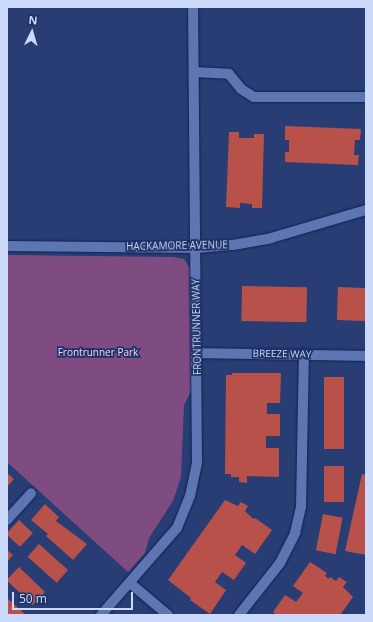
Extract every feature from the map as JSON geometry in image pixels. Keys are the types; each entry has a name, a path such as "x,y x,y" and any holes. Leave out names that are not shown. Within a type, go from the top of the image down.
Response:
{"street":[{"name":"FRONTRUNNER WAY","path":"101,615 177,528 190,496 197,462 193,7"},
{"path":"194,72 229,74 241,89 254,96 366,97"},
{"name":"HACKAMORE AVENUE","path":"7,246 196,248 233,245 271,238 366,210"},
{"name":"BREEZE WAY","path":"197,353 366,356"},
{"path":"239,615 280,563 296,533 301,507 304,354"},
{"path":"7,520 32,493"},
{"path":"130,583 168,615"}],"green space":[{"name":"Frontrunner Park","path":"7,255 173,257 184,259 191,270 191,391 184,405 181,477 173,501 149,538 145,553 128,572 7,462"}],"building":[{"path":"285,126 361,129 360,140 355,140 354,155 359,155 358,165 285,162 285,152 289,152 289,140 285,140"},
{"path":"229,132 239,132 239,138 254,138 254,134 264,134 262,208 252,208 252,204 240,203 240,208 226,207"},
{"path":"242,286 307,287 306,322 241,321"},
{"path":"338,287 366,288 365,321 337,320"},
{"path":"232,373 281,373 280,403 267,403 267,414 280,414 280,436 266,436 266,448 279,448 279,477 247,476 247,483 239,482 239,477 231,477 231,474 225,474 226,375 232,375"},
{"path":"324,377 344,377 344,449 324,449"},
{"path":"324,466 344,466 344,502 324,502"},
{"path":"7,473 14,479 7,487"},
{"path":"362,474 366,475 366,555 345,551"},
{"path":"225,500 238,506 241,502 248,506 245,511 250,516 272,530 255,554 242,545 235,555 246,563 234,580 222,572 215,582 226,590 210,614 190,600 191,598 168,580"},
{"path":"45,504 59,517 56,521 87,544 73,560 46,536 48,534 31,520"},
{"path":"323,514 343,518 336,554 316,550"},
{"path":"19,520 33,533 20,547 7,535 7,533"},
{"path":"39,544 68,570 57,583 28,557"},
{"path":"7,550 13,555 7,562"},
{"path":"310,562 327,573 325,576 329,579 330,577 336,581 339,577 347,582 343,587 353,597 340,615 277,615 273,612 285,595 296,602 303,593 293,586"},
{"path":"19,567 45,592 32,605 7,580"},
{"path":"7,598 26,615 7,615"}]}
